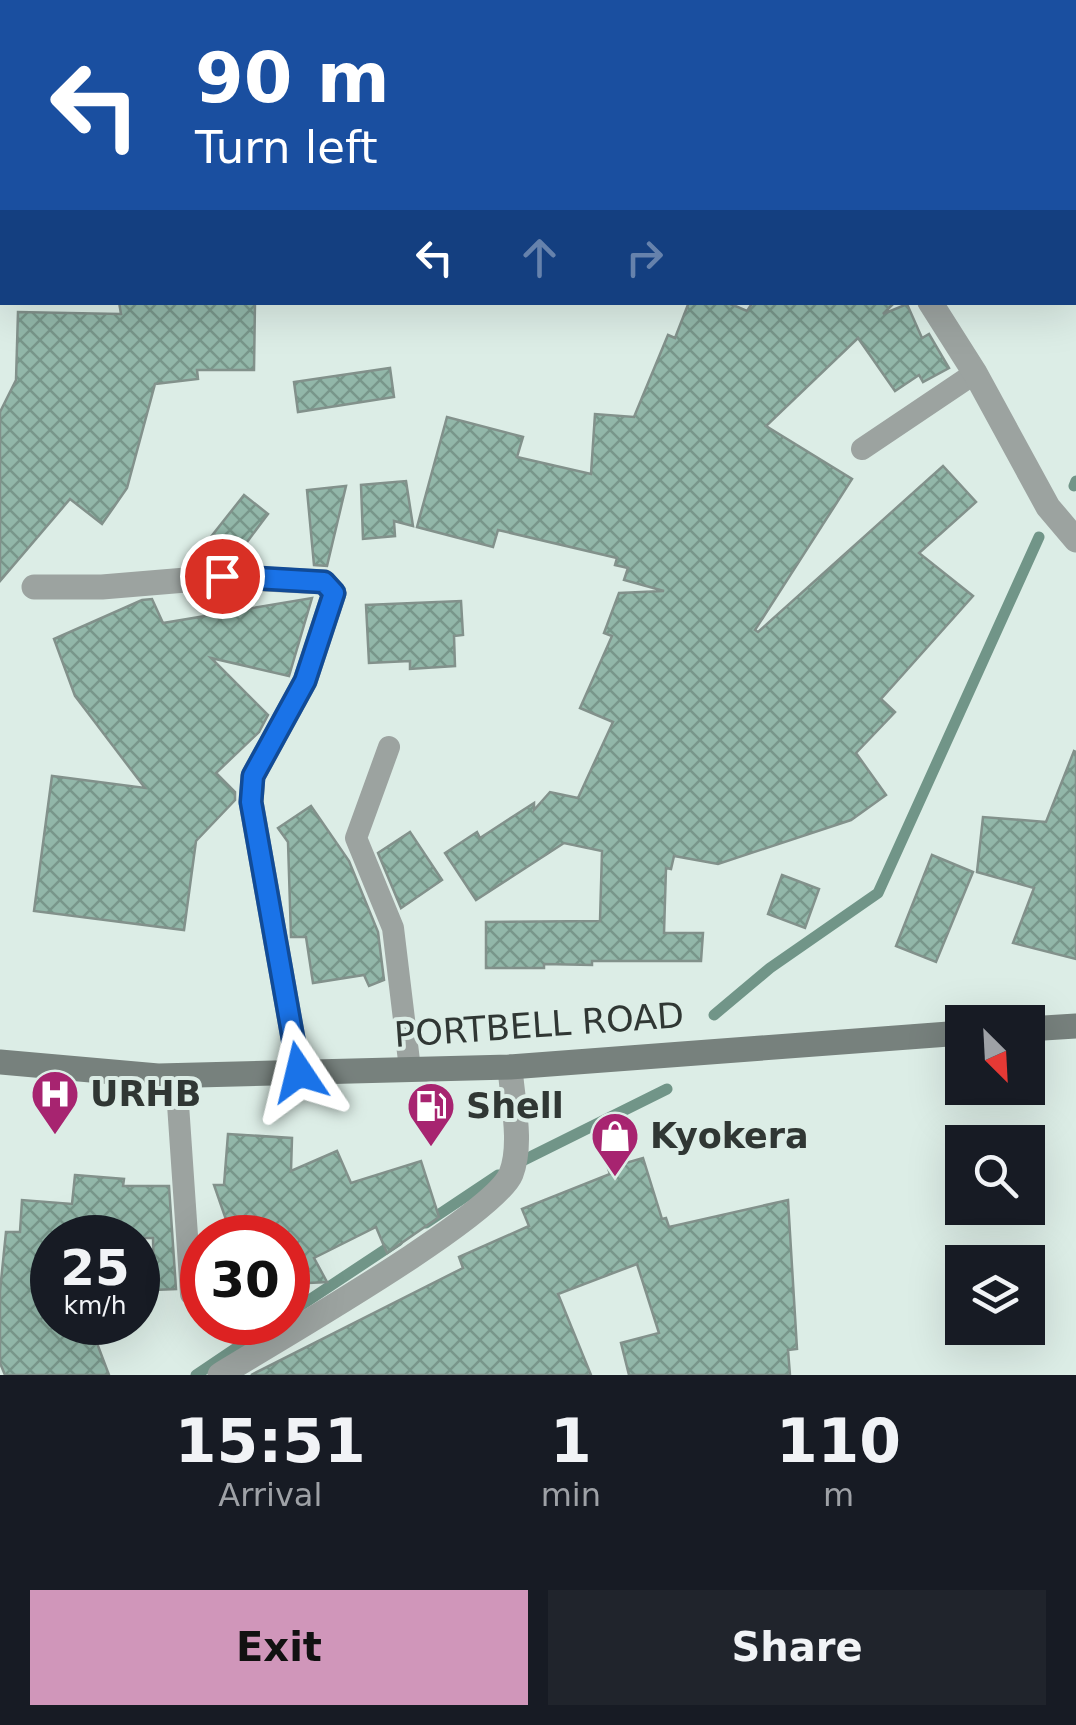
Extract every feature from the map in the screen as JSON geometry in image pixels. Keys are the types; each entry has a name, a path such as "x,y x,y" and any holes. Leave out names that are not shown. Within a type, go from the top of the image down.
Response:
{"main road":[{"path":"1045,1028 1076,1026"},
{"name":"PORTBELL ROAD","path":"0,1062 176,1075 510,1067 945,1034"}],"street":[{"path":"932,305 975,372 1048,508 1076,540"},
{"path":"34,586 102,587 222,576 324,582 331,587 334,593 305,681 253,776 251,802 299,1072"},
{"path":"220,1375 471,1217 509,1180 516,1145 510,1067"}],"lane":[{"path":"862,449 975,372"},
{"path":"390,747 356,838 393,928 410,1069"},
{"path":"176,1075 186,1215"}],"building":[{"path":"120,305 255,305 254,370 197,370 198,379 155,384 127,488 102,524 70,499 0,581 0,412 16,380 18,312 121,314"},
{"path":"688,305 733,305 747,311 751,305 892,305 883,314 907,305 922,338 929,334 949,368 923,382 919,375 895,391 858,338 766,426 852,479 755,630 758,632 943,466 976,502 919,553 973,596 881,699 895,712 856,753 886,795 851,820 718,864 674,856 671,869 666,868 664,933 703,933 701,961 592,961 592,965 486,968 486,922 600,921 602,851 564,843 476,900 445,853 477,832 480,838 534,803 534,810 550,792 578,798 613,722 580,708 612,636 604,633 619,593 664,591 624,580 628,568 615,565 617,558 498,530 493,547 417,527 447,417 523,437 517,457 591,474 595,414 634,417 668,335 675,338"},
{"path":"390,368 394,397 298,412 294,382"},
{"path":"406,481 413,526 394,521 395,536 363,539 361,485"},
{"path":"346,486 327,566 314,565 307,490"},
{"path":"244,495 268,514 241,550 228,551 210,538"},
{"path":"312,598 289,676 211,658 268,715 259,732 216,773 235,792 235,800 196,841 184,930 34,911 52,776 145,788 75,696 54,639 142,600 152,599 163,623"},
{"path":"461,601 463,635 454,636 455,666 410,669 410,661 369,663 366,605"},
{"path":"1074,751 1076,959 1013,943 1034,888 977,872 983,817 1046,822"},
{"path":"311,806 349,861 378,932 384,980 369,986 364,975 313,983 306,937 291,937 288,842 278,828"},
{"path":"410,832 442,880 401,908 378,853"},
{"path":"932,855 973,872 936,962 896,946"},
{"path":"782,875 819,889 805,928 768,914"},
{"path":"228,1134 292,1138 291,1171 337,1151 351,1183 421,1161 439,1217 387,1253 376,1227 314,1258 327,1282 310,1283 310,1215 224,1215 214,1185 224,1185"},
{"path":"643,1158 662,1219 666,1218 669,1227 788,1200 797,1349 788,1350 790,1375 629,1375 621,1343 659,1333 637,1264 558,1294 591,1375 251,1375 463,1268 459,1257 529,1226 522,1209 610,1174 608,1168"},
{"path":"75,1175 124,1179 123,1186 169,1186 176,1289 160,1290 160,1215 30,1215 30,1345 98,1345 109,1375 5,1375 0,1363 0,1291 6,1232 20,1232 22,1200 72,1204"}],"waterway":[{"path":"1074,486 1076,481"},
{"path":"714,1015 770,968 878,893 1039,537"},
{"path":"514,1165 667,1089"},
{"path":"426,1223 498,1175"},
{"path":"310,1299 398,1241"},
{"path":"196,1375 241,1345"}],"place":[{"name":"URHB","path":"55,1136"},
{"name":"Shell","path":"431,1148"},
{"name":"Kyokera","path":"615,1178"}],"route":[{"path":"222,576 324,582 334,593 305,681 253,776 251,802 299,1072"}]}
